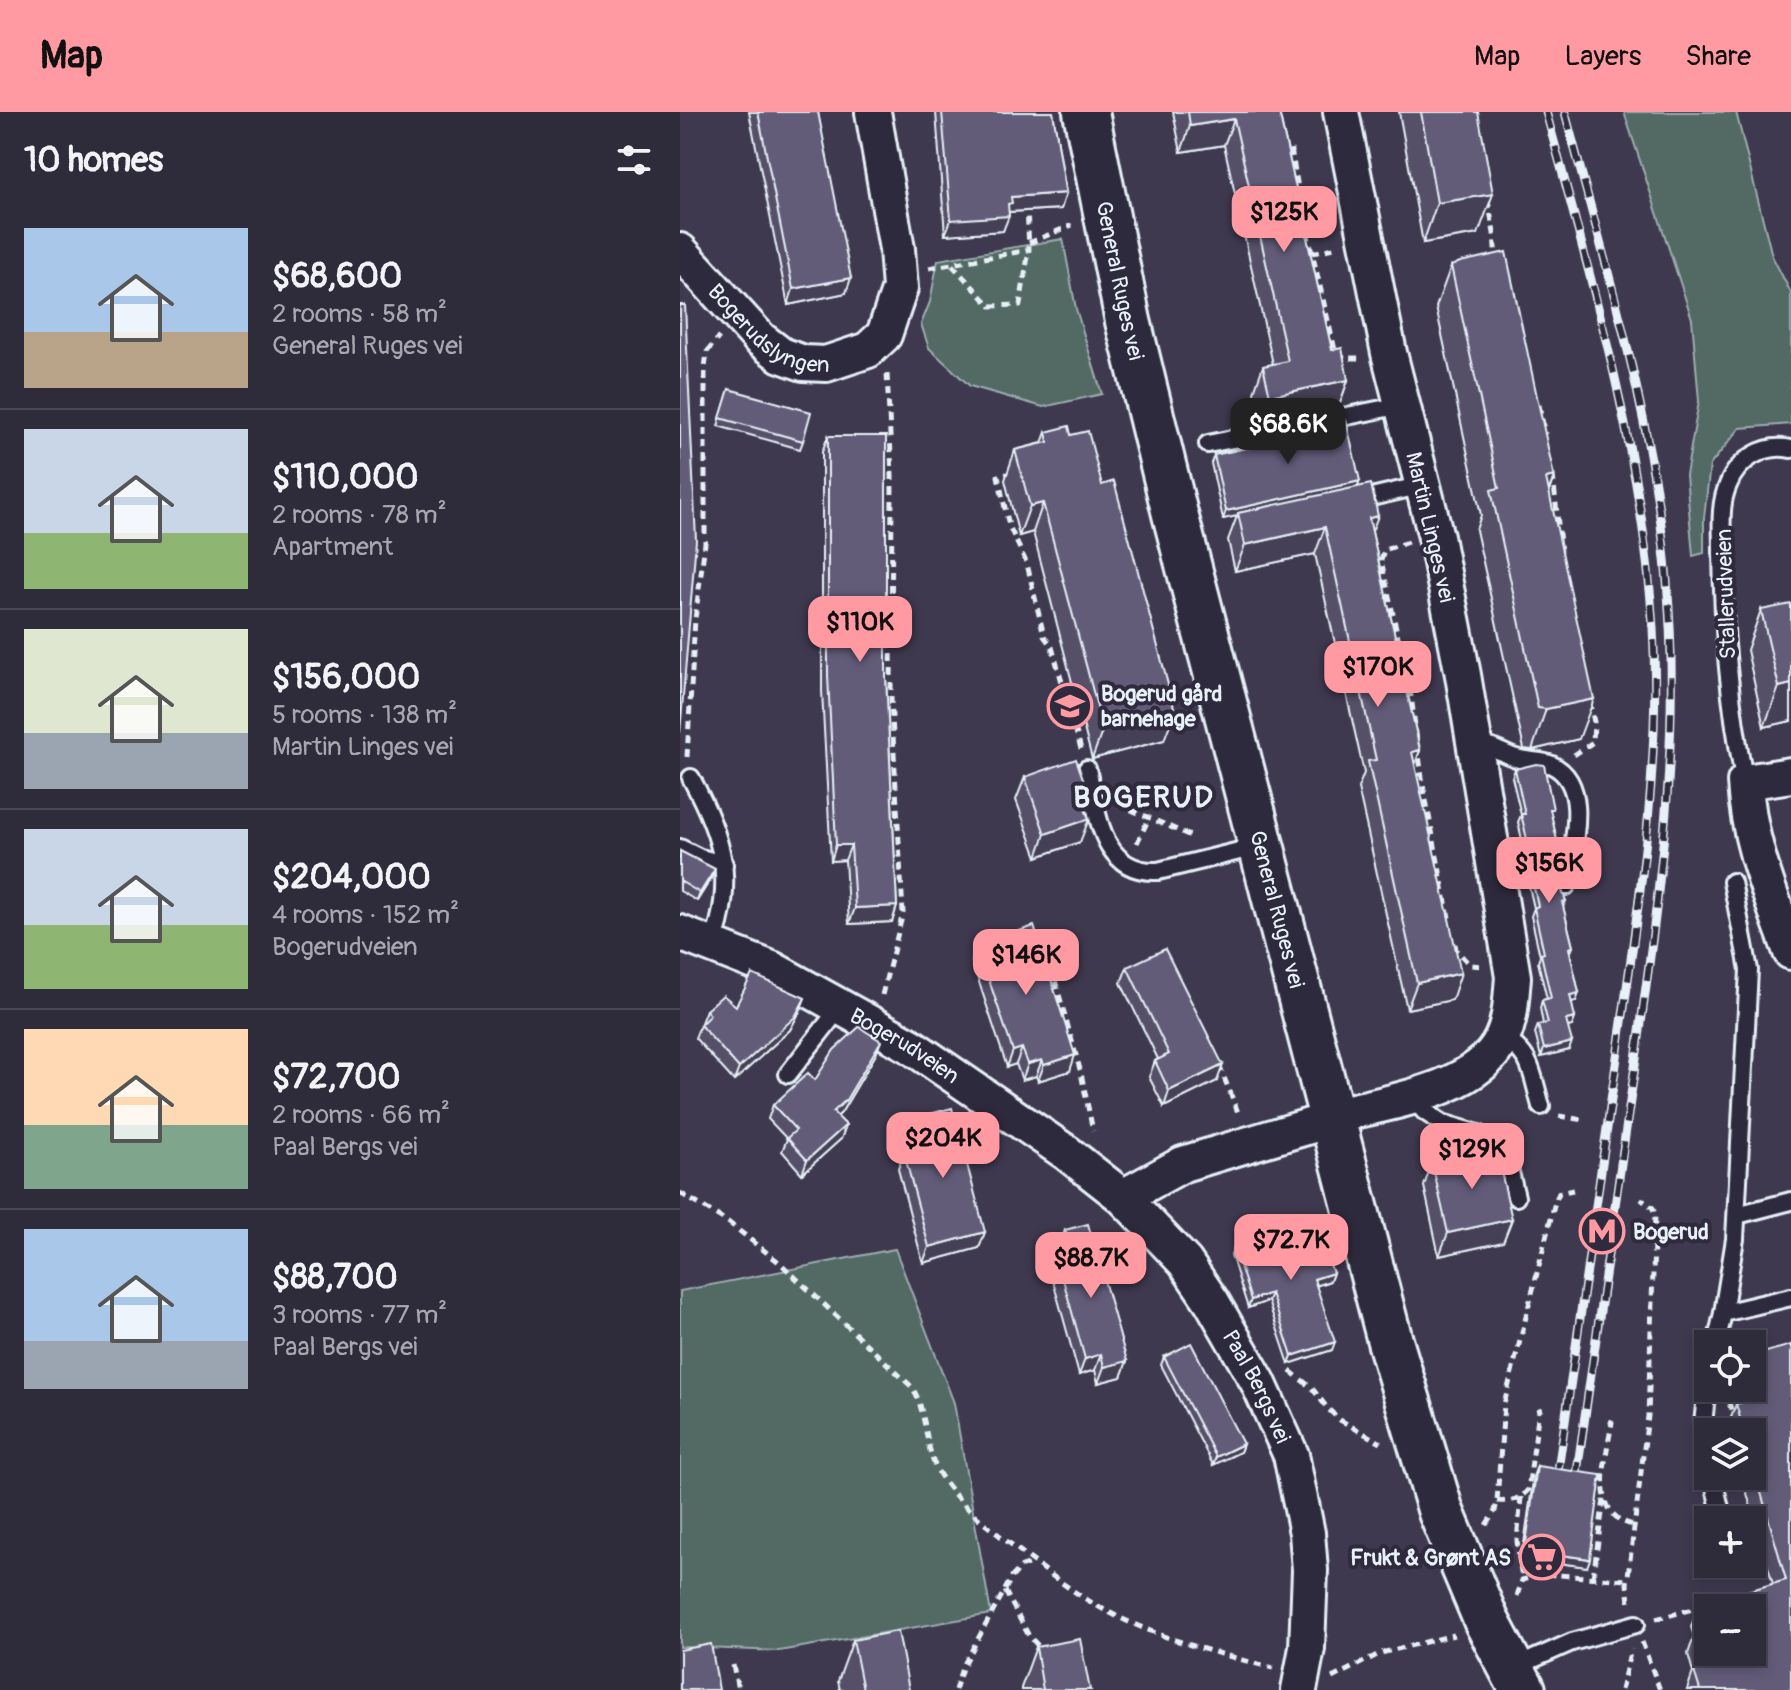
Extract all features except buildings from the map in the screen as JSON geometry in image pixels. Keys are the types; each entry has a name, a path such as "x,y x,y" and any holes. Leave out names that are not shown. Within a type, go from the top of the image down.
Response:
{"main road":[{"name":"General Ruges vei","path":"1086,112 1128,321 1244,849 1333,1118 1390,1341 1441,1512 1487,1622 1517,1680"}],"street":[{"name":"Bogerudslyngen","path":"680,251 781,355 803,363 826,364 868,350 884,335 900,288 897,249 873,112"},
{"name":"Martin Linges vei","path":"1333,1118 1412,1096 1465,1076 1490,1057 1502,1038 1511,1011 1511,965 1436,537 1389,353 1341,112"},
{"path":"1745,782 1791,775"},
{"name":"Stallerudveien","path":"1745,782 1747,814 1755,851 1791,952"},
{"name":"Bogerudveien","path":"680,933 772,969 932,1060 1067,1153 1123,1197"},
{"path":"1123,1197 1183,1164 1333,1118"},
{"name":"Paal Bergs vei","path":"1123,1197 1185,1262 1212,1302 1258,1382 1291,1455 1307,1533 1310,1614 1301,1680"}],"lane":[{"path":"1208,444 1402,405"},
{"name":"Stallerudveien","path":"1745,782 1737,745 1723,628 1722,508 1727,485 1745,461 1770,448 1791,449"},
{"path":"1342,503 1423,485"},
{"path":"1475,746 1487,745 1516,758 1550,764 1565,773 1575,791 1576,818 1566,886"},
{"path":"1087,769 1110,852 1126,866 1142,872 1158,871 1244,849"},
{"path":"691,778 722,847 725,895 721,921 712,946"},
{"path":"680,848 700,858 724,864"},
{"path":"1719,1330 1737,1215 1749,970 1732,882"},
{"name":"Bogerudveien","path":"788,1074 841,1006"},
{"path":"1502,1038 1515,1044 1528,1059 1541,1106"},
{"path":"1412,1096 1424,1111 1442,1123 1479,1134 1507,1160 1516,1197"},
{"path":"1737,1215 1791,1201"},
{"path":"1723,1313 1791,1297"},
{"path":"1517,1680 1538,1655 1636,1624"}],"path":[{"path":"1291,149 1335,350 1344,358 1389,353"},
{"path":"1485,188 1498,272"},
{"path":"951,265 991,306 1020,305 1029,246 1027,204"},
{"path":"897,249 907,249 916,254 928,269 1029,246 1079,224"},
{"path":"691,778 686,750 705,530 705,368 707,352 723,333"},
{"path":"879,1004 903,913 891,699 892,476 887,367"},
{"path":"1537,401 1547,445"},
{"path":"1019,471 998,476 1003,501 1009,526 1027,564 1044,636 1052,647 1087,769"},
{"path":"1553,474 1563,565"},
{"path":"1436,537 1390,546 1384,550 1381,560 1411,696 1423,785 1456,950 1470,965 1511,965"},
{"path":"1550,764 1578,754 1593,742 1594,722 1588,693"},
{"path":"1093,792 1244,849"},
{"path":"1044,941 1081,1073 1092,1127"},
{"path":"1218,1062 1239,1116"},
{"path":"1480,1532 1495,1511 1502,1422 1509,1381 1555,1202 1559,1193 1573,1190"},
{"path":"680,1193 728,1222 772,1256 905,1379 920,1400 934,1463 942,1479 980,1519 1101,1608 1130,1622 1301,1680 1329,1680 1381,1653 1463,1633"},
{"path":"1641,1199 1648,1202 1655,1215 1648,1416 1627,1580 1630,1604 1660,1690"},
{"path":"1258,1382 1284,1367 1312,1388 1340,1420 1391,1448"},
{"path":"1497,1501 1521,1497 1528,1490 1533,1478 1539,1410 1542,1409"},
{"path":"1593,1577 1612,1422 1609,1421"},
{"path":"1513,1608 1522,1580 1517,1541 1521,1497"},
{"path":"1604,1497 1612,1515 1621,1523 1634,1525"},
{"path":"955,1690 962,1668 1004,1590 1018,1569 1035,1562"},
{"path":"1522,1580 1545,1574 1627,1580"},
{"path":"1004,1590 1029,1636 1043,1652 1046,1662"},
{"path":"1636,1624 1694,1609"},
{"path":"1621,1690 1636,1624"},
{"path":"733,1665 738,1690"}],"green space":[{"path":"1624,112 1736,112 1772,256 1791,293 1791,424 1740,428 1710,465 1704,553 1693,556 1686,475 1699,401 1692,319"},
{"path":"1063,239 1076,309 1102,394 1043,407 970,386 929,348 921,324 930,302 938,260"},
{"path":"895,1249 954,1403 991,1614 779,1651 680,1647 680,1291"}],"railway":[{"path":"1546,112 1597,303 1626,432 1647,562 1655,679 1651,779 1642,879 1557,1477"},
{"path":"1565,112 1640,403 1661,521 1671,641 1669,759 1660,876 1576,1479"}],"place":[{"name":"Bogerud gård barnehage","path":"1070,706"},
{"name":"Bogerud","path":"1602,1231"},
{"name":"Frukt & Grønt AS","path":"1542,1557"}],"district":[{"name":"BOGERUD","path":"1144,797"}]}
